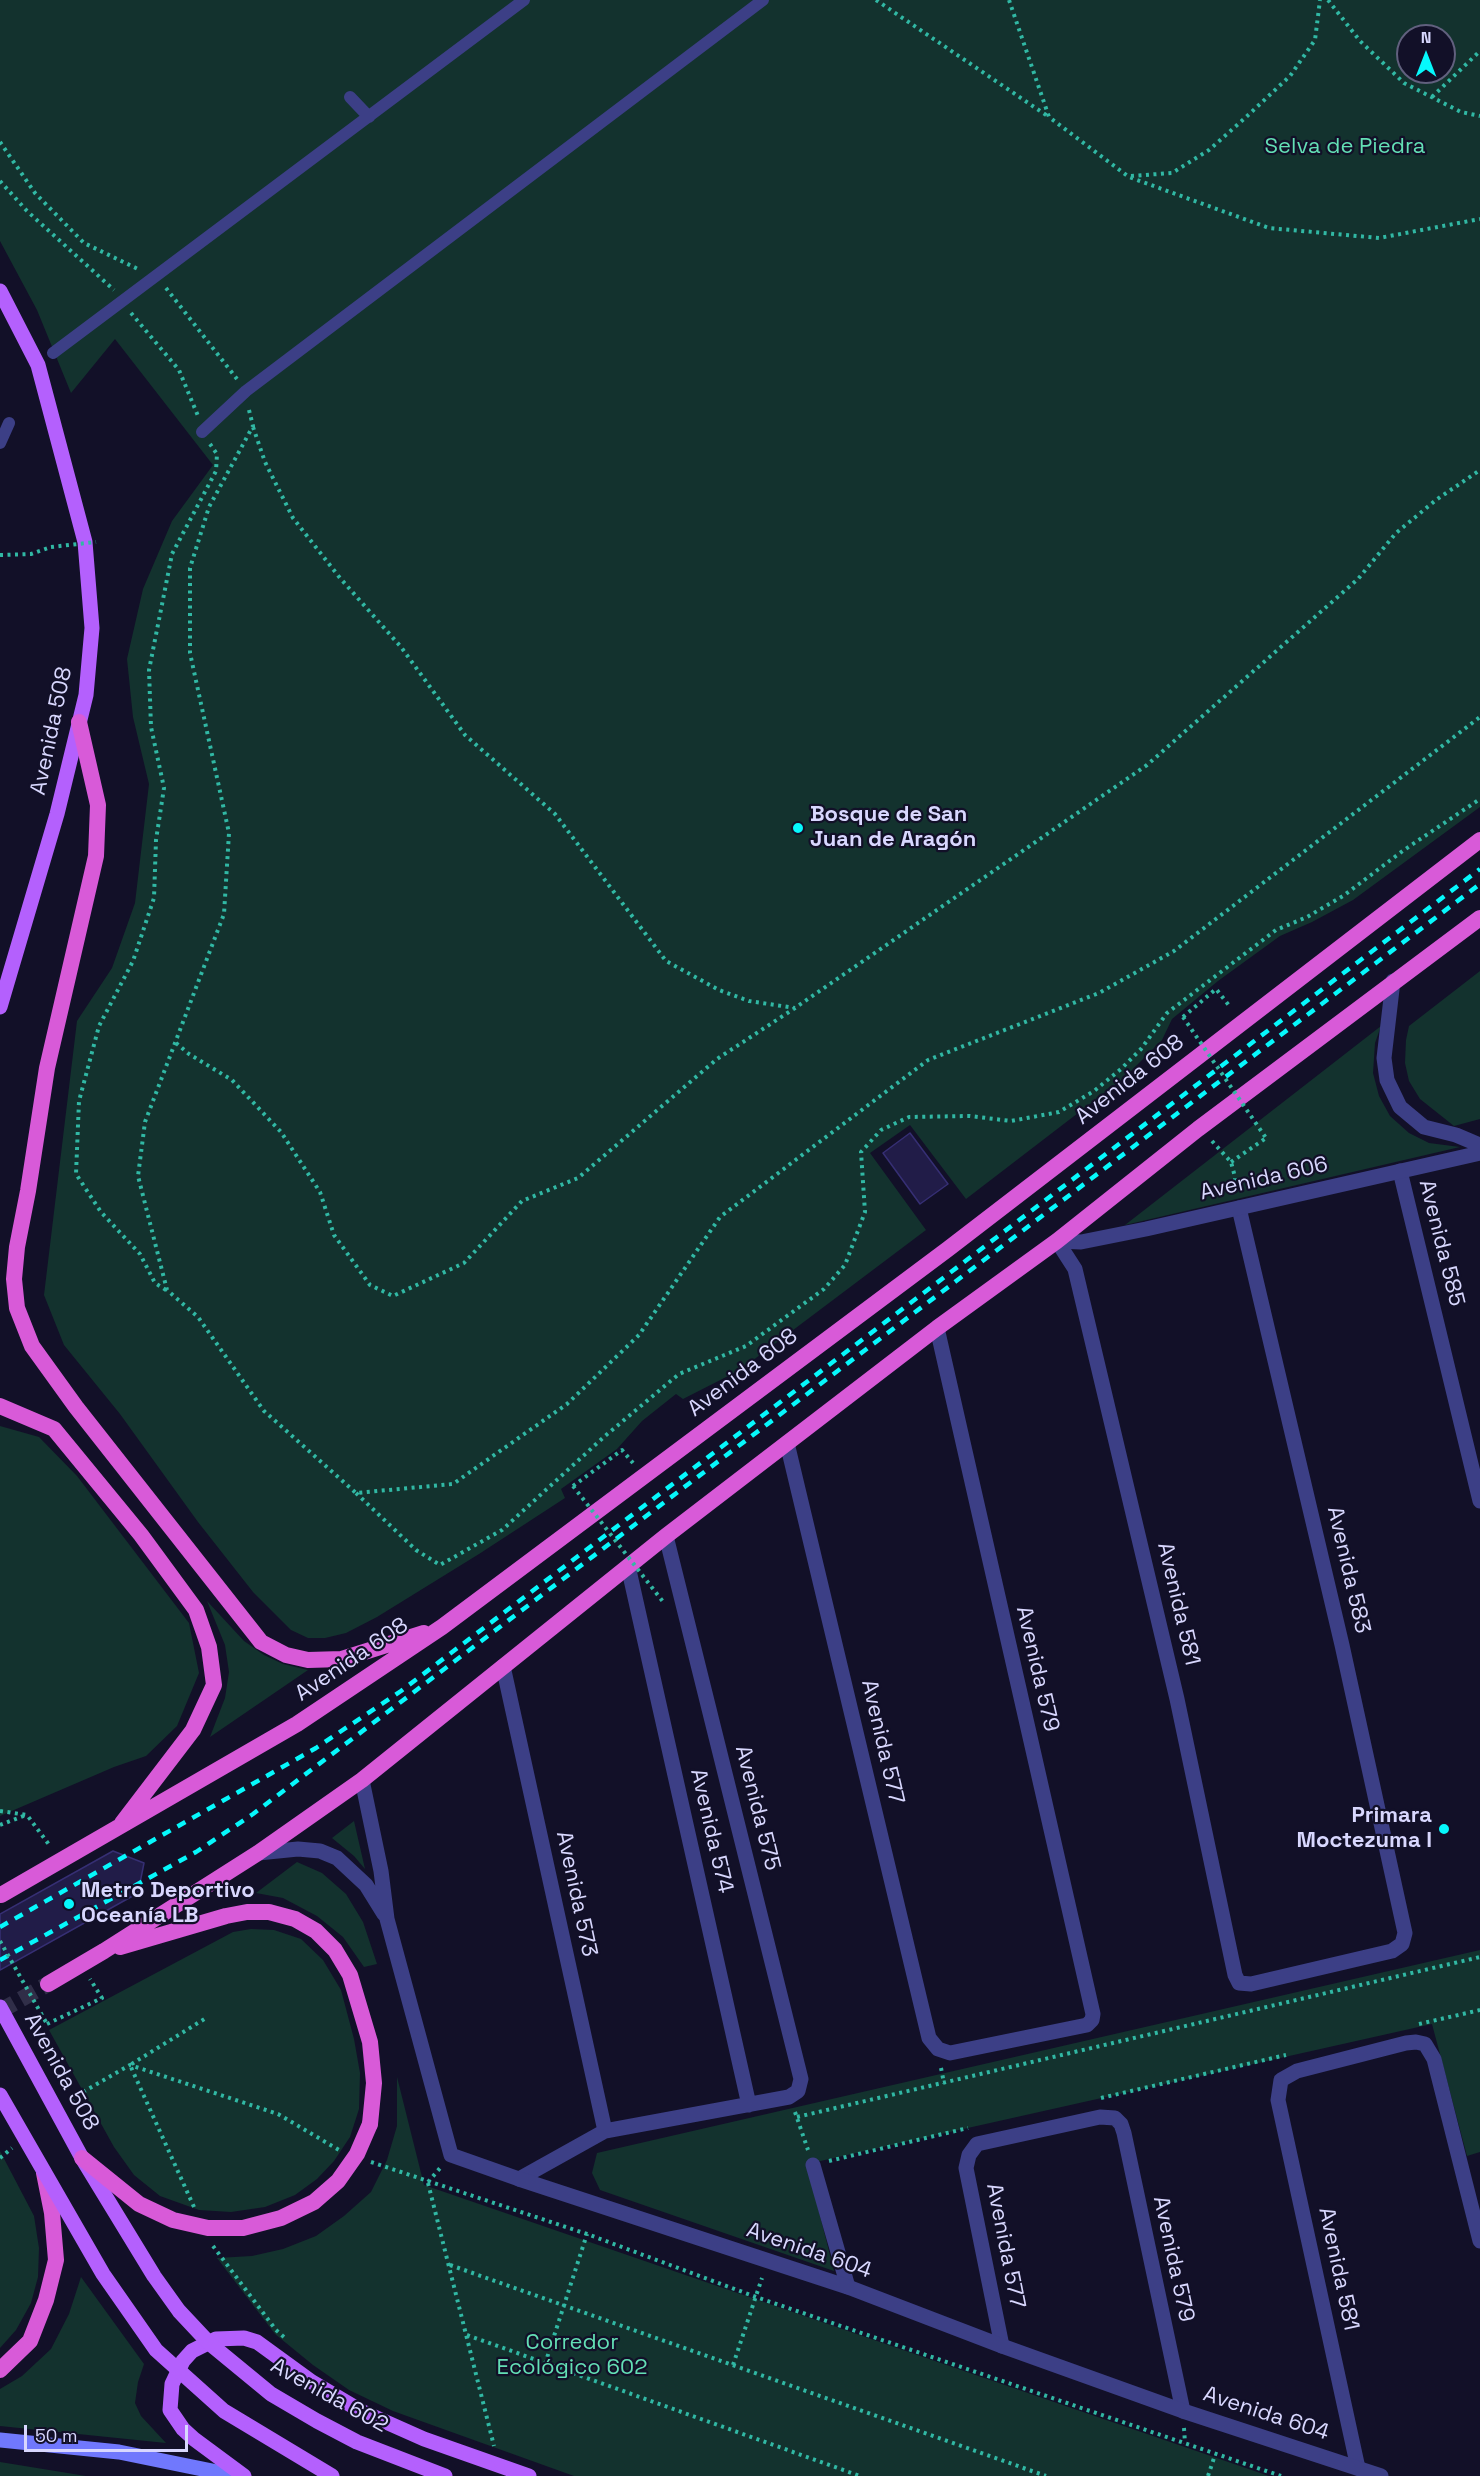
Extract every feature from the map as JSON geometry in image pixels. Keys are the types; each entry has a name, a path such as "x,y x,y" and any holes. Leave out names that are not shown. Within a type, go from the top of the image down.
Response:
{"highway":[{"path":"80,722 98,805 96,856 47,1068 17,1247 14,1279 16,1308 32,1346 76,1407 261,1642 286,1654 308,1660 342,1659 442,1627"},
{"name":"Avenida 608","path":"1,1895 297,1725 442,1627 948,1249 1480,840"},
{"path":"48,1984 104,1951 258,1852 362,1780 666,1536 937,1328 1057,1241 1198,1129 1480,918"},
{"path":"0,1406 54,1429 141,1535 196,1611 210,1647 214,1685 193,1730 117,1829"},
{"path":"82,2158 139,2204 172,2220 208,2228 243,2228 281,2218 314,2202 339,2181 357,2154 370,2124 374,2083 370,2042 350,1975 335,1950 316,1931 295,1919 269,1912 247,1912 104,1951"},
{"path":"0,2370 30,2341 46,2300 56,2260 52,2213 44,2172"}],"main road":[{"name":"Avenida 508","path":"0,291 46,359 85,542 92,628 86,695 80,722 57,814 0,1007"},
{"name":"Avenida 508","path":"0,2007 82,2158"},
{"path":"0,2095 103,2274 156,2350 224,2411 332,2476"},
{"name":"Avenida 602","path":"82,2158 154,2276 179,2311 209,2343 271,2394 317,2421 357,2442 445,2476"},
{"path":"244,2476 194,2439 183,2429 171,2410 171,2384 183,2361 192,2351 216,2339 244,2338 257,2342 312,2382 361,2411 424,2439 529,2476"},
{"path":"0,2440 119,2452 237,2476"}],"street":[{"path":"1393,981 1384,1058 1387,1080 1400,1107 1424,1127 1480,1145"},
{"name":"Avenida 606","path":"1057,1241 1081,1242 1480,1153"},
{"name":"Avenida 585","path":"1400,1171 1480,1501"},
{"name":"Avenida 583","path":"1236,1209 1342,1645 1405,1933 1402,1944 1392,1951 1251,1984 1239,1983"},
{"name":"Avenida 581","path":"1057,1241 1075,1269 1178,1699 1235,1975 1239,1983"},
{"name":"Avenida 579","path":"937,1328 1092,2020 1087,2025 950,2053 938,2049"},
{"name":"Avenida 577","path":"787,1443 929,2038 938,2049"},
{"name":"Avenida 575","path":"666,1536 801,2079 794,2094"},
{"name":"Avenida 574","path":"628,1566 749,2105"},
{"name":"Avenida 573","path":"503,1666 605,2131"},
{"name":"Avenida 604","path":"362,1780 381,1871 387,1919 451,2155 848,2287 1002,2346 1183,2410 1381,2476"},
{"name":"Avenida 604","path":"258,1852 298,1849 320,1851 337,1858 366,1885 387,1919"},
{"name":"Avenida 581","path":"1358,2468 1278,2100 1281,2080 1297,2071 1395,2046 1416,2042 1425,2044 1434,2058 1480,2241"},
{"path":"519,2179 605,2131 749,2105 794,2094"},
{"name":"Avenida 579","path":"969,2155 977,2144 1100,2117 1115,2118 1124,2133 1183,2410"},
{"name":"Avenida 577","path":"969,2155 966,2168 1002,2346"},
{"path":"813,2164 848,2287"}],"lane":[{"path":"46,359 524,0"},
{"path":"202,432 246,391 763,0"},
{"path":"350,97 369,117"},
{"path":"0,443 9,423"}],"path":[{"path":"876,0 1049,117 1129,177 1269,228 1379,238 1480,219"},
{"path":"1009,0 1049,117"},
{"path":"1129,177 1172,173 1209,150 1244,119 1290,76 1315,40 1320,0"},
{"path":"1328,0 1360,41 1404,83 1461,112 1480,116"},
{"path":"1432,97 1480,51"},
{"path":"0,142 35,193 84,243 158,277 246,391 253,426 265,462 293,518 340,578 401,647 465,735 555,814 666,961 719,990 739,997 795,1008"},
{"path":"0,181 27,211 113,288 122,303 179,370 202,432 217,454 216,471 171,554 149,670 151,727 164,788 156,840 154,898 133,961 99,1026 79,1101 76,1174 101,1212 140,1254 155,1283 167,1290 198,1317 264,1411 356,1492 416,1550 440,1565 502,1530 605,1436 679,1374 746,1346 824,1289 845,1264 865,1212 861,1152 882,1130 909,1117 970,1116 1011,1121 1059,1112 1094,1091 1121,1069 1141,1048 1167,1013 1276,930 1307,917 1343,896 1404,850 1480,798"},
{"path":"167,1290 138,1176 145,1122 224,914 229,833 190,653 190,568 210,507 253,426"},
{"path":"176,1043 189,1054 232,1080 281,1132 320,1192 334,1235 370,1286 393,1296 464,1263 522,1202 578,1178 717,1059 795,1008 1147,765 1358,579 1396,533 1436,500 1480,470"},
{"path":"0,555 31,554 51,548 96,542"},
{"path":"356,1492 453,1484 567,1404 639,1335 720,1217 928,1060 1099,993 1174,951 1480,717"},
{"path":"1231,1162 1266,1138 1183,1017 1216,989 1242,1023"},
{"path":"1198,1129 1220,1148 1231,1162 1235,1177 1236,1209"},
{"path":"622,1450 573,1486 664,1603 666,1614"},
{"path":"0,1810 27,1815 61,1861"},
{"path":"0,1825 27,1815"},
{"path":"0,1941 47,2024 102,1998"},
{"path":"797,2117 1480,1957"},
{"path":"1412,2026 1480,2010"},
{"path":"64,2106 83,2092 206,2018"},
{"path":"1098,2098 1287,2054"},
{"path":"130,2065 278,2114 347,2153"},
{"path":"130,2065 197,2213"},
{"path":"794,2094 797,2117 813,2164 973,2127"},
{"path":"0,2158 18,2143"},
{"path":"367,2160 587,2234 756,2297 1281,2476"},
{"path":"428,2182 497,2464"},
{"path":"546,2364 587,2234"},
{"path":"212,2245 276,2330 293,2344"},
{"path":"733,2366 768,2261"},
{"path":"450,2265 1046,2476"},
{"path":"467,2335 860,2476"},
{"path":"482,2441 494,2445"},
{"path":"1208,2476 1215,2455"}],"green space":[{"name":"Bosque de San Juan de Aragón","path":"0,0 1480,0 1480,807 1353,900 1280,936 1218,981 1172,1019 1162,1040 1125,1077 966,1199 910,1125 870,1153 926,1230 740,1370 683,1399 676,1394 642,1421 617,1449 561,1489 565,1498 377,1617 346,1633 325,1638 308,1638 291,1630 253,1592 198,1522 120,1414 64,1345 44,1295 77,1021 112,968 135,903 149,784 133,717 127,659 143,589 172,521 213,465 115,339 71,393 37,310 0,241"},
{"path":"1480,971 1480,1119 1454,1126 1420,1099 1409,1081 1405,1063 1406,1040 1409,1026"},
{"path":"1381,1026 1375,1043 1373,1073 1379,1096 1390,1116 1409,1133 1429,1143 1460,1147 1125,1225"},
{"path":"0,1426 39,1437 77,1476 189,1623 199,1673 177,1726 146,1756 114,1767 0,1816"},
{"path":"207,1601 244,1641 264,1655 283,1664 308,1670 210,1737 225,1698 229,1672 225,1645"},
{"path":"354,1821 365,1869 354,1856 332,1838"},
{"path":"297,1862 322,1873 346,1894 363,1922 377,1964 364,1967 343,1937 317,1916 283,1898 256,1893"},
{"path":"251,1929 274,1930 301,1939 323,1960 341,1990 360,2073 359,2109 350,2137 334,2161 317,2179 295,2195 265,2207 231,2212 199,2210 160,2196 134,2175 114,2147 49,2030 233,1932"},
{"path":"1480,1950 1480,2152 1467,2156 1432,2024 807,2164 834,2271 600,2190 592,2173 597,2153"},
{"name":"Corredor Ecológico 602","path":"397,2077 424,2185 1269,2476 574,2476 393,2411 349,2390 275,2334 217,2258 252,2256 283,2249 316,2236 344,2216 371,2192 387,2160 397,2126"},
{"path":"0,2151 34,2216 39,2248 38,2277 31,2303 16,2330 0,2348"},
{"path":"81,2277 144,2364 135,2403 141,2416 166,2443 0,2426 0,2389 22,2376 51,2349 69,2314"},
{"path":"0,2462 86,2476 0,2476"}],"building":[{"path":"910,1133 948,1184 920,1204 883,1153"},
{"name":"Metro Deportivo Oceanía LB","path":"113,1851 144,1863 138,1893 0,1970 0,1914"}],"tunnel":[{"path":"0,2011 48,1984"}],"railway":[{"path":"0,1927 316,1748 401,1691 1480,869"},
{"path":"0,1960 196,1852 253,1814 1480,884"}],"place":[{"name":"Bosque de San Juan de Aragón","path":"798,828"},
{"name":"Primara Moctezuma I","path":"1444,1829"},
{"name":"Metro Deportivo Oceanía LB","path":"69,1904"}],"park label":[{"name":"Selva de Piedra","path":"1345,147"}]}
